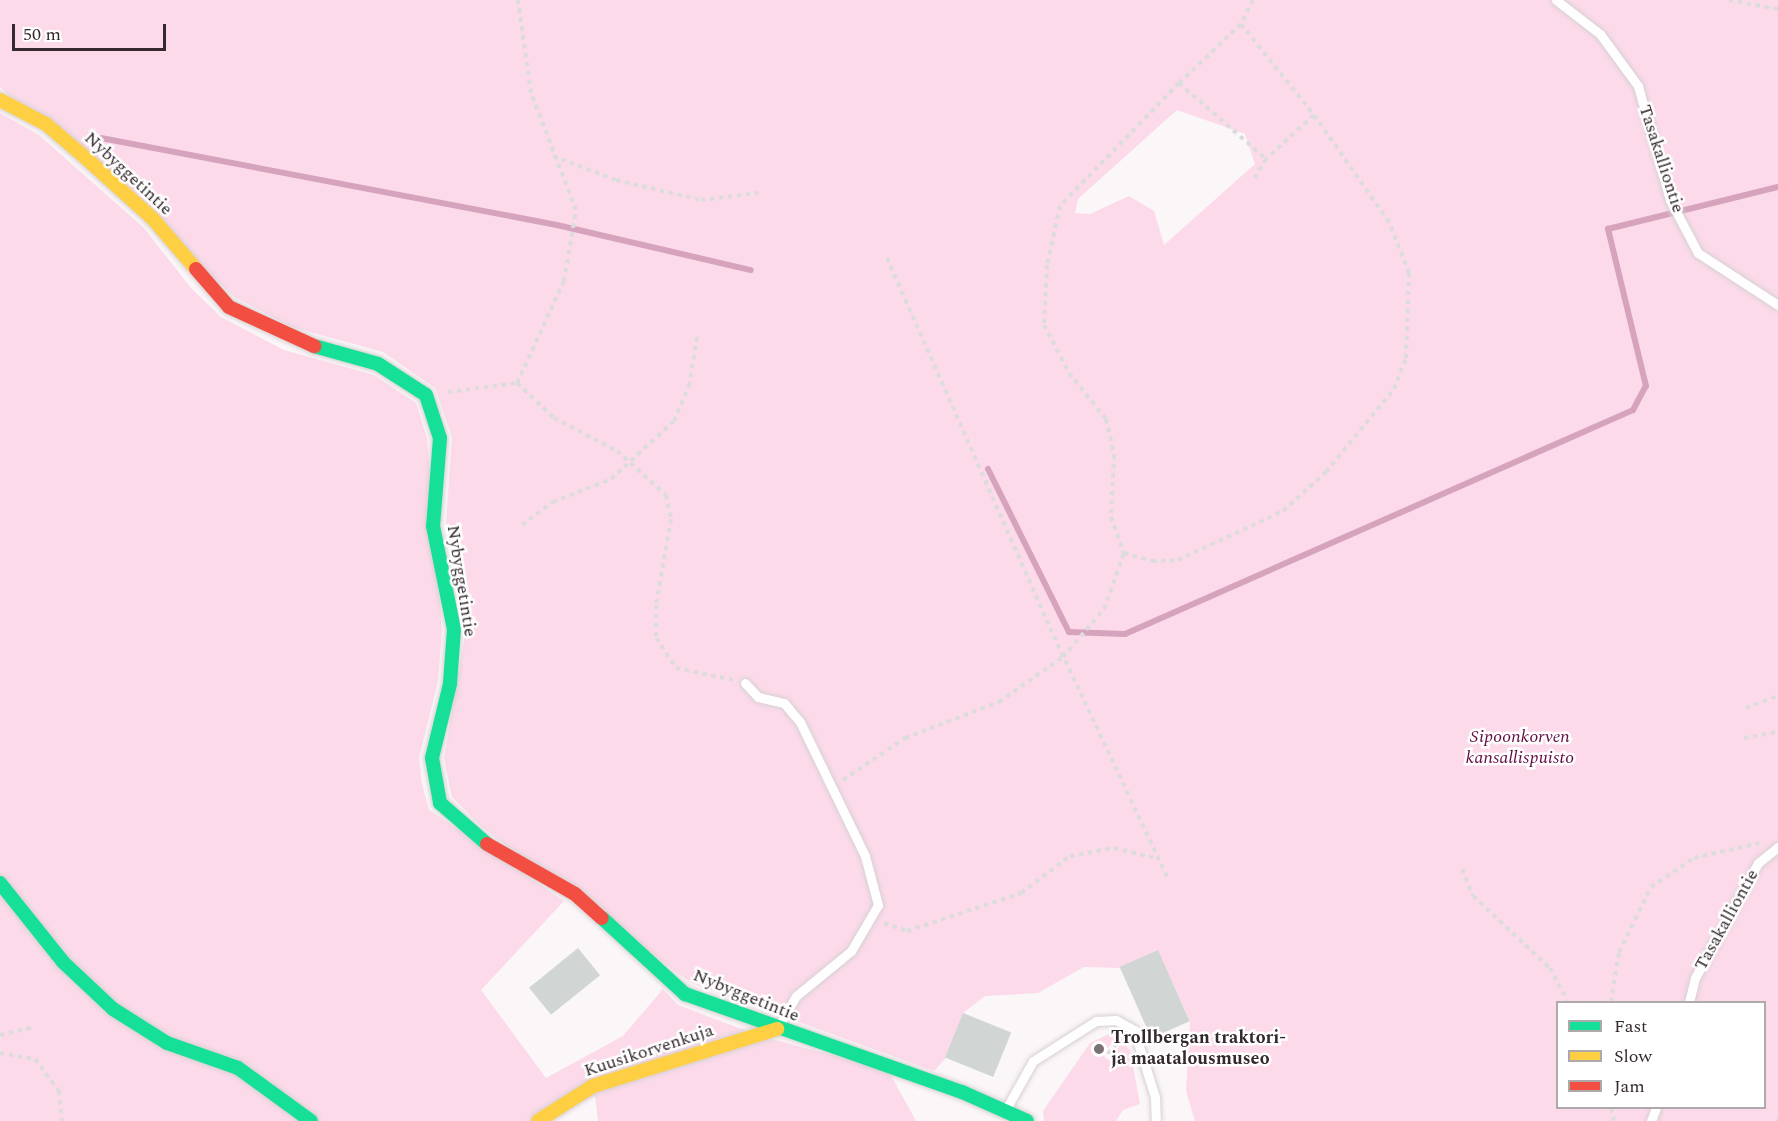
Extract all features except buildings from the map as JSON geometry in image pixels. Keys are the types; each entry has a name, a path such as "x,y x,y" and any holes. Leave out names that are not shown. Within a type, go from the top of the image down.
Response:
{"street":[{"name":"Nybyggetintie","path":"0,100 46,124 88,160 153,219 229,307 288,338 378,364 426,395 440,438 433,526 454,629 450,684 432,758 440,803 475,837 575,894 685,994 777,1029 1006,1109 1027,1121"},
{"path":"0,883 63,962 113,1009 167,1043 238,1068 310,1121"},
{"name":"Kuusikorvenkuja","path":"538,1121 593,1086 777,1029"}],"lane":[{"name":"Tasakalliontie","path":"1556,0 1600,34 1638,86 1671,200 1698,253 1778,305"},
{"path":"745,683 758,698 784,703 834,788 865,856 878,905 872,919 851,951 796,996 777,1029"},
{"name":"Tasakalliontie","path":"1689,1001 1695,978 1758,863 1778,847"},
{"path":"1006,1109 1033,1062 1096,1021 1116,1020 1134,1030 1155,1096 1156,1121"}],"path":[{"path":"517,383 553,311 573,235 575,215 531,93 518,0"},
{"path":"834,788 905,738 964,720 1063,657 1094,621 1124,553 1111,517 1114,455 1106,419 1069,373 1044,325 1047,265 1060,206 1179,83 1241,24 1254,0"},
{"path":"1729,0 1778,9"},
{"path":"1124,553 1152,561 1178,560 1283,511 1326,472 1394,389 1406,358 1409,273 1389,222 1314,115 1241,24"},
{"path":"1179,83 1266,159"},
{"path":"1254,178 1266,159 1314,115"},
{"path":"552,155 616,180 701,200 759,193"},
{"path":"887,258 1063,657 1167,877"},
{"path":"522,525 553,502 611,479 674,421 688,386 697,337"},
{"path":"426,395 517,383"},
{"path":"517,383 554,418 631,463 666,495 671,519 656,605 656,638 676,668 745,683"},
{"path":"1746,708 1778,696"},
{"path":"1744,738 1778,732"},
{"path":"1611,1001 1619,952 1651,887 1694,858 1767,843"},
{"path":"872,919 907,931 1022,893 1070,856 1114,848 1159,859"},
{"path":"1462,869 1473,896 1550,968 1567,1001"},
{"path":"0,1035 35,1027"},
{"path":"0,1053 35,1059 59,1091 62,1121"}],"green space":[{"name":"Sipoonkorven kansallispuisto","path":"0,0 1778,0 1778,1121 1195,1121 1186,1091 1190,1021 1158,951 1120,968 1084,967 1038,993 985,996 963,1013 946,1058 934,1071 691,983 482,827 452,797 444,758 466,629 446,525 452,437 435,388 383,352 292,327 236,298 0,87","holes":["1177,110 1245,134 1255,164 1164,245 1154,211 1129,196 1090,214 1075,213 1078,199"]},
{"path":"0,113 39,135 144,228 191,288 221,317 284,350 374,375 416,403 427,438 442,630 438,681 419,758 422,784 429,810 564,901 481,990 546,1078 623,1036 663,989 678,1005 752,1033 534,1121 0,1121"},
{"path":"1109,1034 1118,1038 1101,1054 1111,1062 1122,1041 1130,1050 1140,1104 1123,1110 1116,1121 1044,1121 1043,1111 1090,1043"},
{"path":"764,1037 888,1070 916,1121 598,1121 594,1087"}],"waterway":[{"path":"101,138 557,225 751,270"},
{"path":"988,469 1069,632 1125,634 1633,410 1646,386 1608,229 1778,187"}],"traffic: fast":[{"path":"314,346 378,364 426,395 440,438 433,526 454,629 450,684 432,758 440,803 487,844"},
{"path":"0,883 63,962 113,1009 167,1043 238,1068 311,1121"},
{"path":"602,918 685,994 962,1092 1027,1121"}],"traffic: slow":[{"path":"0,100 46,124 88,160 153,219 196,269"},
{"path":"538,1121 593,1086 777,1029"}],"traffic: jam":[{"path":"196,269 229,307 314,346"},
{"path":"487,844 575,894 602,918"}],"place":[{"name":"Trollbergan traktori- ja maatalousmuseo","path":"1099,1049"}]}
